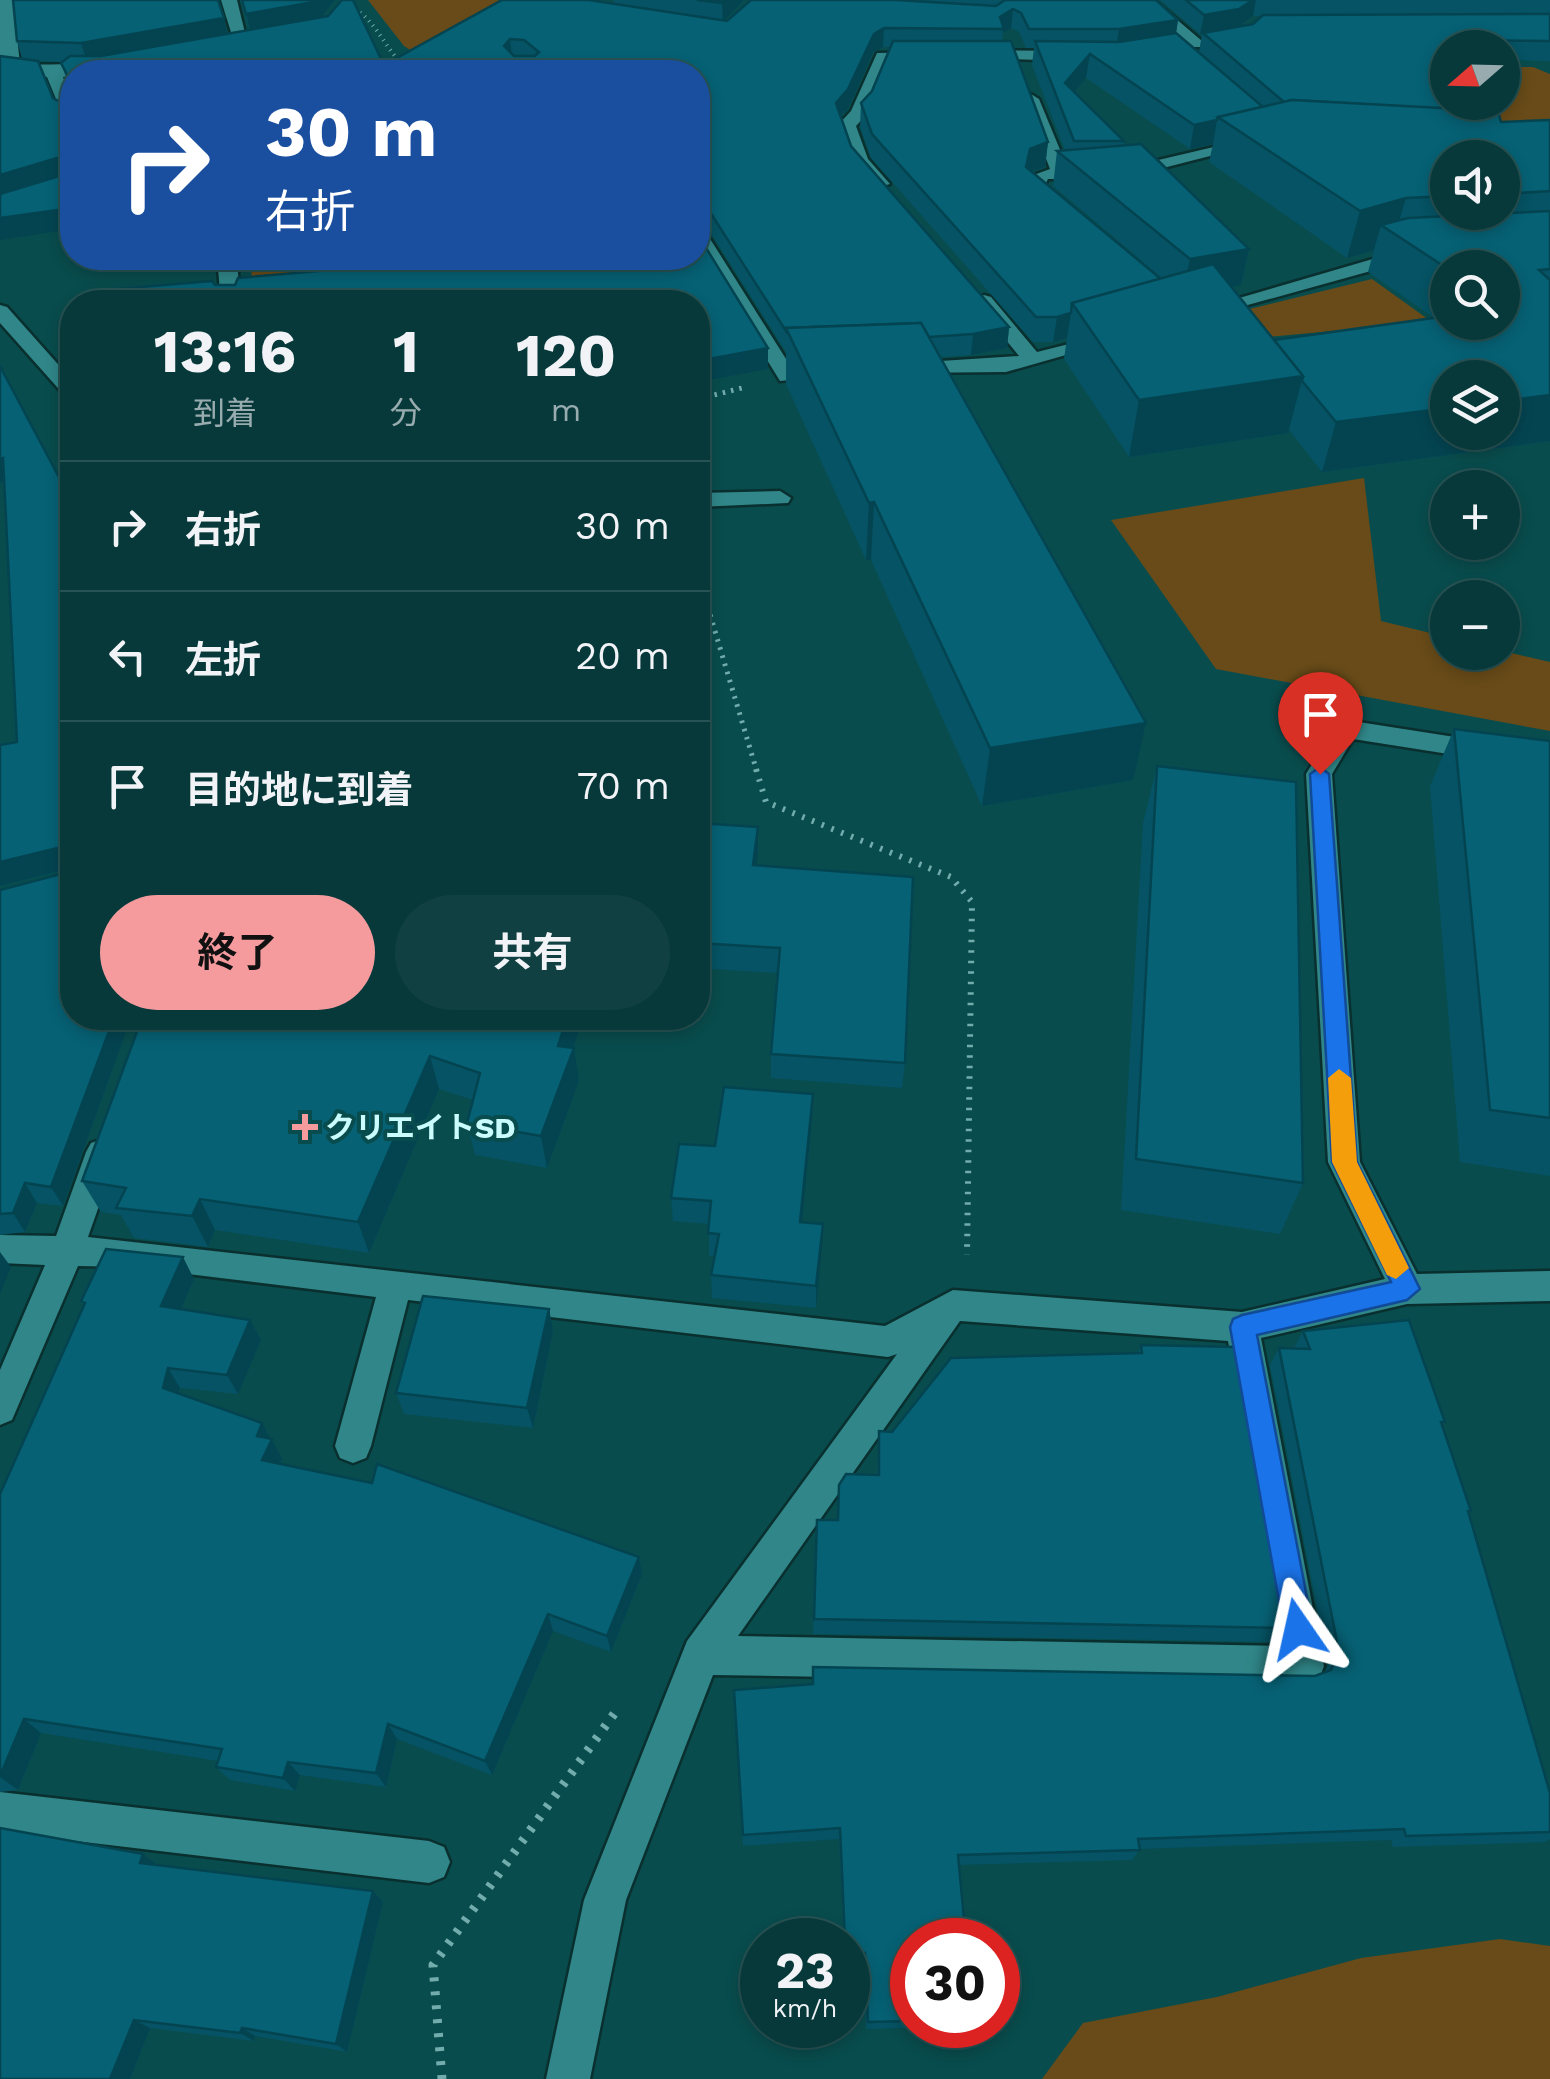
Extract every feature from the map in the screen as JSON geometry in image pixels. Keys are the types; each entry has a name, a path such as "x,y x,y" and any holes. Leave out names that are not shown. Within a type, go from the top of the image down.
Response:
{"street":[{"path":"5,0 6,68 60,73"},
{"path":"229,0 242,43"},
{"path":"1146,0 1204,43 1180,50 1202,67"},
{"path":"1012,48 1061,174"},
{"path":"895,199 860,161 847,126 858,113 883,56 949,56 1012,48 1099,57"},
{"path":"56,74 54,80 60,92"},
{"path":"1066,214 1035,190 1034,181 1044,174 1120,174 1264,140"},
{"path":"710,253 787,376 847,371"},
{"path":"1188,315 1392,256 1430,253"},
{"path":"969,284 1033,360"},
{"path":"0,311 60,378"},
{"path":"883,370 1006,366 1130,333"},
{"path":"710,500 780,498"},
{"path":"1407,1289 1344,1162 1320,774 1346,728 1474,749"},
{"path":"0,1409 54,1286 110,1130"},
{"path":"0,1248 130,1252 888,1342 952,1305 1242,1327 1407,1289 1550,1286"},
{"path":"352,1446 396,1284"},
{"path":"568,2079 605,1900 701,1655 952,1305"},
{"path":"701,1655 1305,1666 1242,1327"},
{"path":"0,1812 429,1862"}],"path":[{"path":"345,4 364,11 396,60"}],"shaded area":[{"path":"368,0 510,0 445,60 426,60 404,46"},
{"path":"1520,67 1550,74 1550,146 1491,140 1485,120 1520,120"},
{"path":"251,270 524,270 252,290"},
{"path":"1372,279 1430,322 1245,339 1225,315"},
{"path":"1364,478 1381,621 1430,633 1430,670 1520,670 1520,655 1550,662 1550,731 1216,669 1111,520"},
{"path":"1500,1939 1550,1946 1550,2079 1042,2079 1083,2023 1217,1997 1361,1958"}],"building":[{"path":"13,0 218,0 224,18 81,43 17,41"},
{"path":"242,0 316,0 246,14"},
{"path":"342,0 353,0 382,60 65,60 70,56 101,56 328,16"},
{"path":"502,0 589,0 727,21 751,0 896,0 996,6 1005,0 1156,0 1178,20 1119,29 1029,29 1021,13 1013,9 1000,17 1004,29 884,28 874,34 848,89 836,103 851,146 1009,327 929,337 921,323 786,331 710,212 710,60 393,60","holes":["510,39 524,40 539,52 535,56 514,56 504,46"]},
{"path":"1186,0 1253,0 1239,9 1204,15"},
{"path":"1550,14 1550,41 1520,41 1520,30 1430,30 1430,108 1284,102 1203,33 1253,24 1263,15"},
{"path":"1176,33 1263,107 1194,125 1090,54 1065,83 1124,141 1074,141 1035,41 1119,42"},
{"path":"893,41 1011,41 1048,142 1030,149 1026,167 1161,279 1072,303 1071,313 1036,317 872,134 861,103 872,91"},
{"path":"0,56 38,61 53,98 60,102 60,157 0,175"},
{"path":"1292,100 1430,107 1430,120 1550,120 1550,191 1520,193 1520,140 1430,140 1430,197 1406,198 1360,211 1218,117"},
{"path":"1141,144 1249,249 1190,259 1057,151"},
{"path":"60,176 60,210 0,218 0,194"},
{"path":"1550,211 1550,269 1539,270 1550,280 1550,395 1520,399 1520,360 1430,360 1430,410 1336,422 1274,340 1430,318 1430,340 1520,340 1520,250 1430,250 1430,257 1381,225 1430,217 1430,230 1520,230 1520,212"},
{"path":"710,254 768,348 710,359 710,290 105,290 212,281 215,285 235,285 238,278 330,270 710,270"},
{"path":"1213,264 1303,376 1139,400 1072,303"},
{"path":"921,323 1146,723 990,748 874,502 869,503 786,328"},
{"path":"0,366 60,479 60,847 0,862 0,745 17,742 3,458 0,459"},
{"path":"1454,729 1550,741 1550,1118 1490,1110"},
{"path":"1157,766 1296,782 1303,1183 1136,1159"},
{"path":"710,824 758,827 753,865 913,877 905,1063 771,1054 780,948 710,944"},
{"path":"60,874 60,1030 110,1030 51,1187 25,1183 13,1213 0,1214 0,890"},
{"name":"クリエイトSD","path":"138,1030 563,1030 558,1046 574,1048 541,1136 467,1123 480,1073 430,1056 358,1222 200,1199 192,1216 116,1208 126,1188 82,1181"},
{"path":"724,1087 813,1094 800,1222 823,1224 816,1286 711,1275 719,1234 708,1233 711,1201 671,1198 679,1144 715,1146"},
{"path":"106,1249 183,1257 161,1306 250,1320 227,1375 168,1368 163,1388 262,1423 257,1436 272,1439 262,1460 372,1483 377,1464 639,1557 607,1636 548,1614 485,1761 388,1724 376,1773 288,1762 283,1778 216,1767 222,1749 24,1719 0,1776 0,1494"},
{"path":"423,1296 549,1309 527,1408 396,1393"},
{"path":"1409,1320 1445,1422 1441,1422 1471,1511 1550,1793 1550,1832 1406,1836 1404,1829 1138,1839 1140,1850 958,1855 964,1918 890,1918 890,2022 870,2022 870,1918 844,1918 840,1828 743,1835 734,1690 813,1684 813,1667 1315,1676 1331,1670 1339,1652 1279,1348 1310,1349 1303,1331"},
{"path":"1141,1345 1237,1347 1288,1628 814,1619 817,1520 838,1520 839,1485 846,1474 879,1475 879,1431 892,1432 951,1358 1142,1353"},
{"path":"0,1828 143,1854 140,1863 373,1891 336,2044 242,2028 240,2033 134,2020 110,2079 0,2079"}],"slow traffic":[{"path":"1339,1078 1344,1162 1396,1268"}],"place":[{"name":"クリエイトSD","path":"305,1127"}],"route":[{"path":"1298,1629 1242,1327 1407,1289 1344,1162 1320,774"}]}
